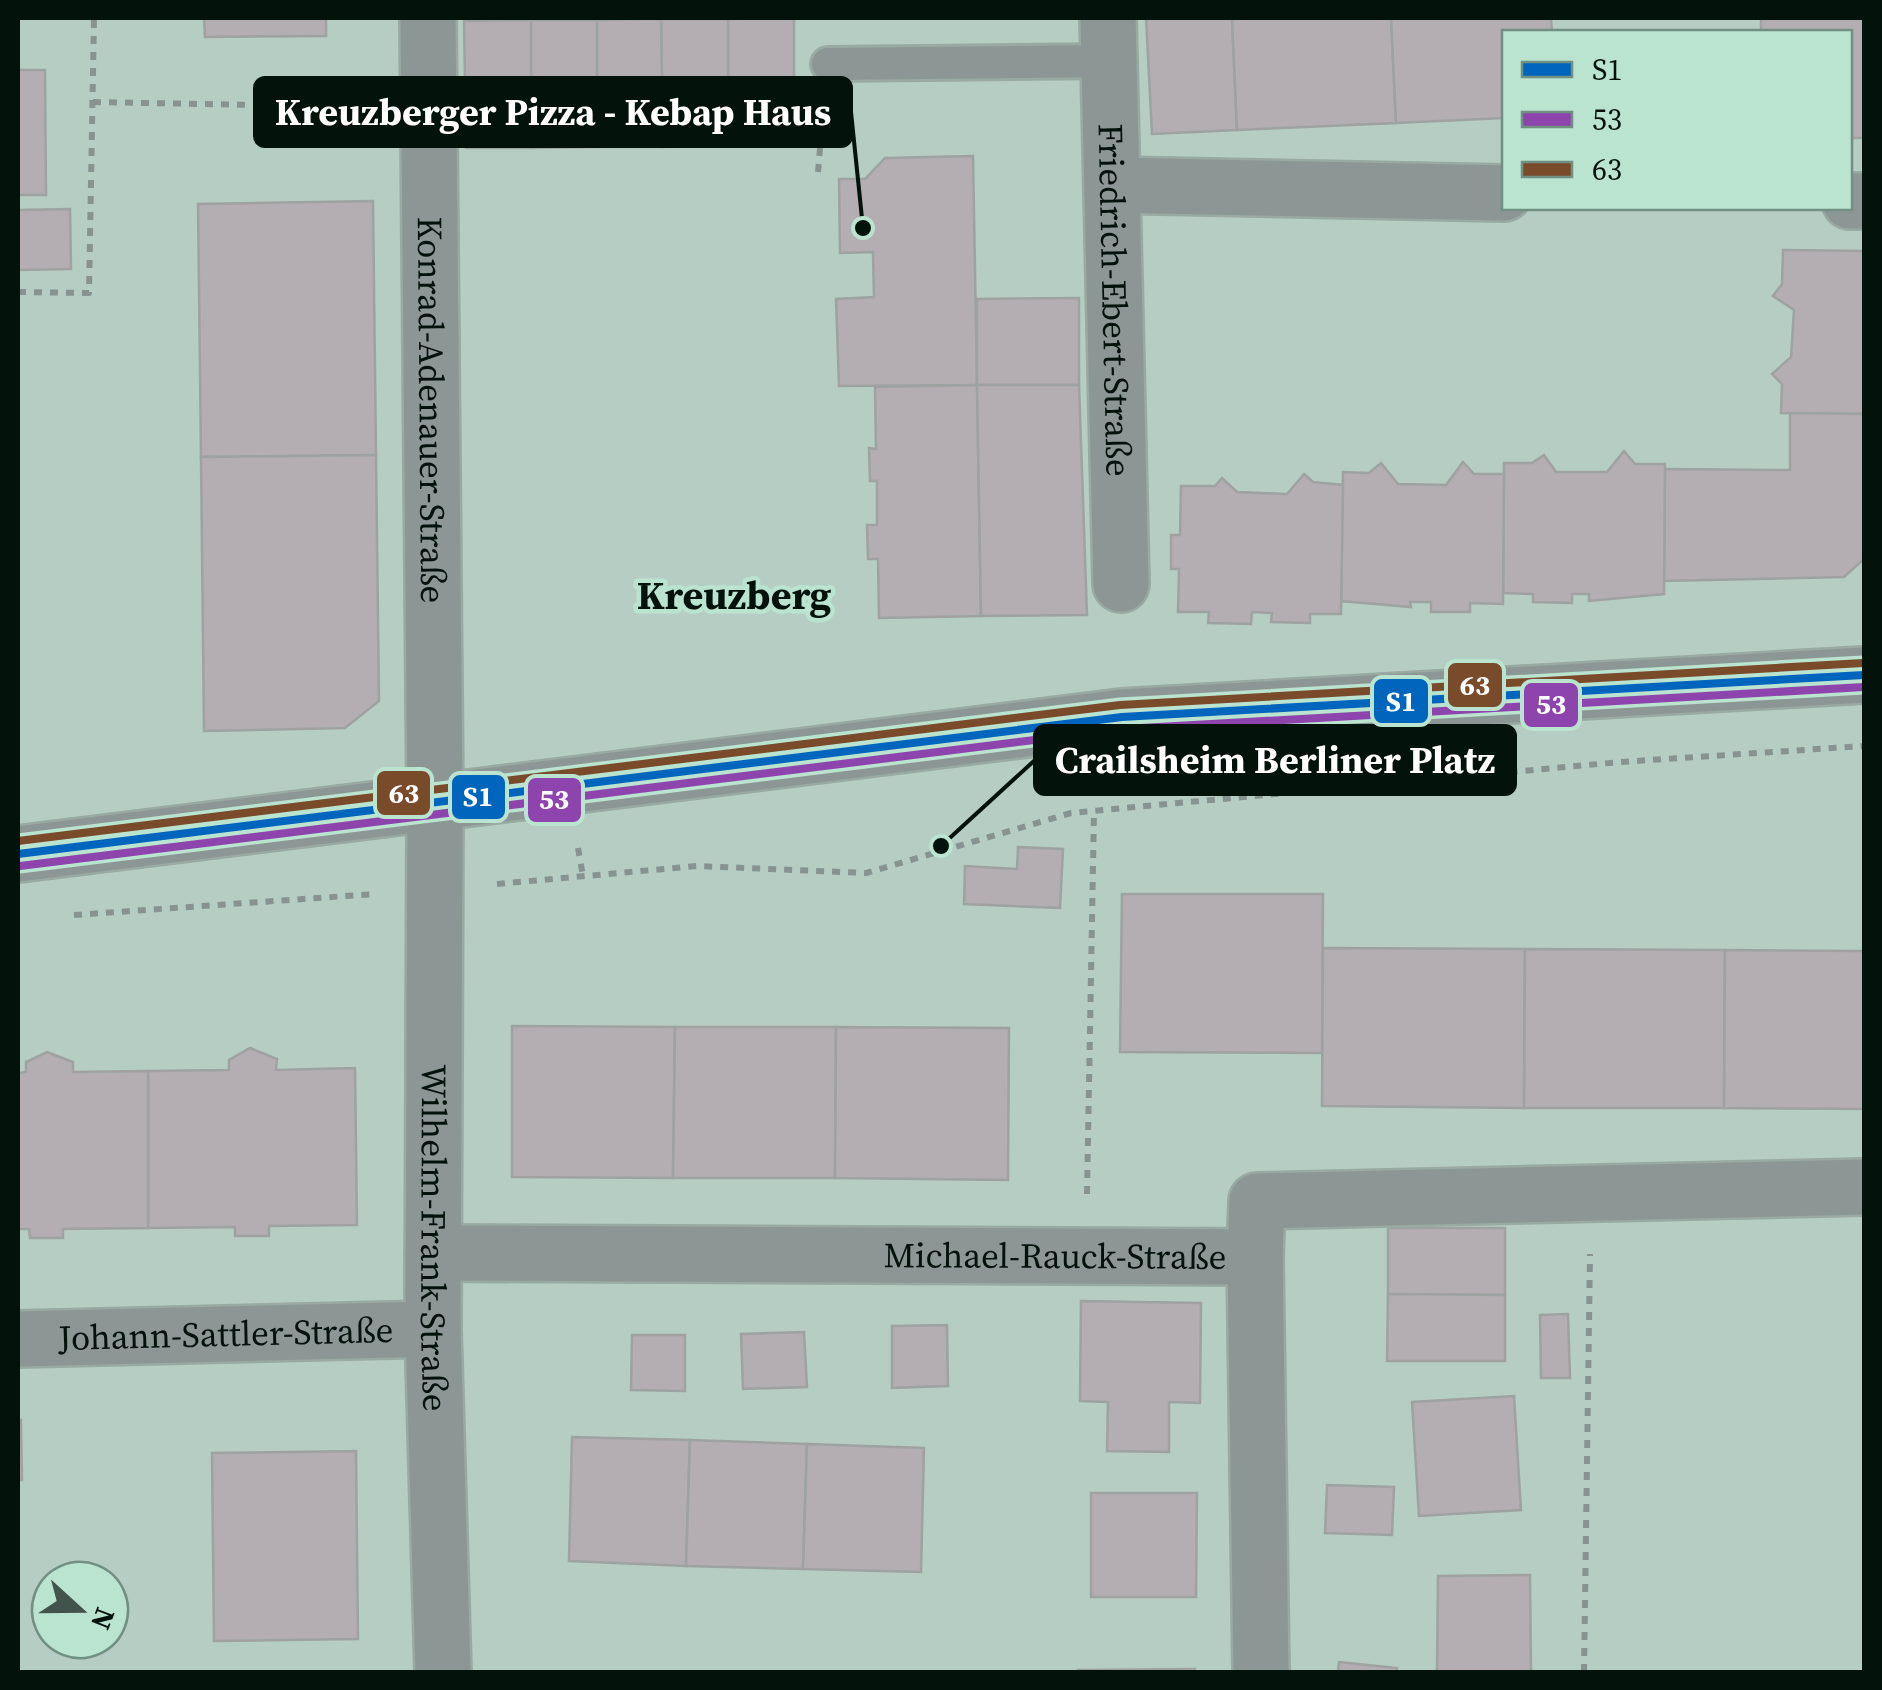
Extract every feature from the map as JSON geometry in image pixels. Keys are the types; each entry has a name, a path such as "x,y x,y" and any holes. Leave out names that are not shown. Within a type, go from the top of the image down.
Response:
{"street":[{"name":"Konrad-Adenauer-Straße","path":"428,18 435,803"},
{"name":"Friedrich-Ebert-Straße","path":"1108,39 1122,584"},
{"path":"1112,184 1502,193"},
{"path":"18,854 1122,716 1864,675"},
{"name":"Wilhelm-Frank-Straße","path":"435,803 433,1329 442,1672"},
{"name":"Michael-Rauck-Straße","path":"434,1253 1255,1257 1257,1201 1864,1187"},
{"path":"1255,1257 1260,1672"},
{"name":"Johann-Sattler-Straße","path":"18,1339 433,1329"}],"lane":[{"path":"828,64 1108,39"}],"path":[{"path":"18,292 90,293 94,18"},
{"path":"93,102 428,108"},
{"path":"57,916 434,890 697,866 866,873 1071,812 1620,762 1864,746"},
{"path":"1086,1257 1094,810"},
{"path":"1584,1672 1591,1193"}],"building":[{"path":"204,18 326,18 326,36 205,37"},
{"path":"794,18 794,146 728,146 728,19"},
{"path":"1146,18 1232,18 1237,130 1152,134"},
{"path":"1232,18 1391,18 1396,123 1237,130"},
{"path":"1391,18 1551,18 1552,30 1502,30 1502,118 1396,123"},
{"path":"1761,18 1864,18 1864,138 1852,138 1852,30 1761,30"},
{"path":"661,19 728,19 728,146 663,147"},
{"path":"661,19 663,147 597,147 597,20"},
{"path":"531,20 597,20 597,147 531,148"},
{"path":"531,20 531,148 466,148 464,21"},
{"path":"18,70 45,70 46,195 18,195"},
{"path":"973,156 977,385 839,386 836,299 874,297 873,252 840,253 839,179 865,179 885,158"},
{"path":"373,201 376,455 201,457 198,204"},
{"path":"70,209 71,269 18,270 18,210"},
{"path":"1783,250 1864,251 1864,414 1781,413 1782,384 1772,374 1791,357 1794,310 1773,296 1782,284"},
{"path":"1079,298 1079,385 977,385 977,299"},
{"path":"977,385 981,616 879,618 878,559 868,559 867,525 877,525 877,481 870,481 869,448 876,449 875,387"},
{"path":"977,385 1079,385 1087,615 981,616"},
{"path":"1790,413 1864,414 1864,559 1844,577 1664,581 1665,469 1790,470"},
{"path":"1624,451 1635,464 1665,464 1664,594 1589,601 1589,594 1572,594 1572,603 1533,602 1533,594 1503,593 1504,463 1532,463 1544,455 1556,472 1607,472"},
{"path":"376,455 379,701 345,728 204,731 201,457"},
{"path":"1463,462 1474,474 1504,474 1503,604 1470,603 1470,612 1431,612 1431,602 1410,602 1411,607 1341,601 1343,472 1369,473 1381,463 1398,484 1446,485"},
{"path":"1304,474 1313,482 1343,485 1341,614 1310,614 1310,623 1271,622 1272,613 1252,612 1251,624 1208,623 1209,612 1178,612 1179,569 1171,569 1171,535 1180,535 1181,486 1215,486 1222,478 1237,492 1287,494"},
{"path":"1018,847 1063,849 1060,908 964,904 965,866 1017,869"},
{"path":"1122,894 1323,894 1322,1053 1120,1052"},
{"path":"1323,948 1525,949 1524,1108 1322,1106"},
{"path":"1525,949 1725,950 1724,1108 1524,1108"},
{"path":"1725,950 1864,951 1864,1109 1724,1108"},
{"path":"512,1026 675,1027 673,1178 512,1177"},
{"path":"675,1027 836,1027 835,1178 673,1178"},
{"path":"836,1027 1009,1028 1008,1180 835,1178"},
{"path":"250,1048 277,1059 276,1070 355,1068 357,1225 269,1226 269,1236 235,1236 235,1227 148,1228 148,1071 229,1070 229,1060"},
{"path":"47,1052 73,1062 73,1072 148,1071 148,1228 63,1229 63,1238 30,1238 29,1229 18,1229 18,1073 26,1072 26,1062"},
{"path":"1388,1228 1505,1228 1505,1295 1388,1294"},
{"path":"1388,1294 1505,1295 1505,1361 1387,1361"},
{"path":"1081,1301 1201,1303 1200,1403 1169,1402 1169,1452 1107,1451 1108,1402 1080,1401"},
{"path":"1568,1314 1570,1378 1541,1378 1540,1315"},
{"path":"947,1325 948,1386 892,1388 892,1326"},
{"path":"804,1332 807,1387 743,1389 741,1334"},
{"path":"632,1335 685,1335 685,1391 631,1390"},
{"path":"1514,1396 1521,1510 1419,1516 1412,1402"},
{"path":"21,1420 22,1480 18,1480"},
{"path":"572,1437 690,1440 686,1566 569,1561"},
{"path":"690,1440 807,1444 803,1569 686,1566"},
{"path":"807,1444 924,1448 921,1572 803,1569"},
{"path":"356,1451 358,1639 214,1641 212,1453"},
{"path":"1327,1485 1394,1487 1392,1535 1325,1533"},
{"path":"1091,1493 1197,1493 1196,1597 1091,1597"},
{"path":"1530,1575 1531,1672 1437,1672 1438,1576"},
{"path":"1339,1662 1397,1668 1396,1672 1338,1672"},
{"path":"1078,1670 1195,1672 1078,1672"}],"transit line":[{"name":"63","path":"18,841 1120,705 1863,663"},
{"name":"S1","path":"18,854 1122,717 1864,675"},
{"name":"53","path":"20,866 1123,729 1864,687"}],"place":[{"name":"Kreuzberger Pizza - Kebap Haus","path":"863,228"},
{"name":"Crailsheim Berliner Platz","path":"941,846"}],"district":[{"name":"Kreuzberg","path":"734,595"}]}
